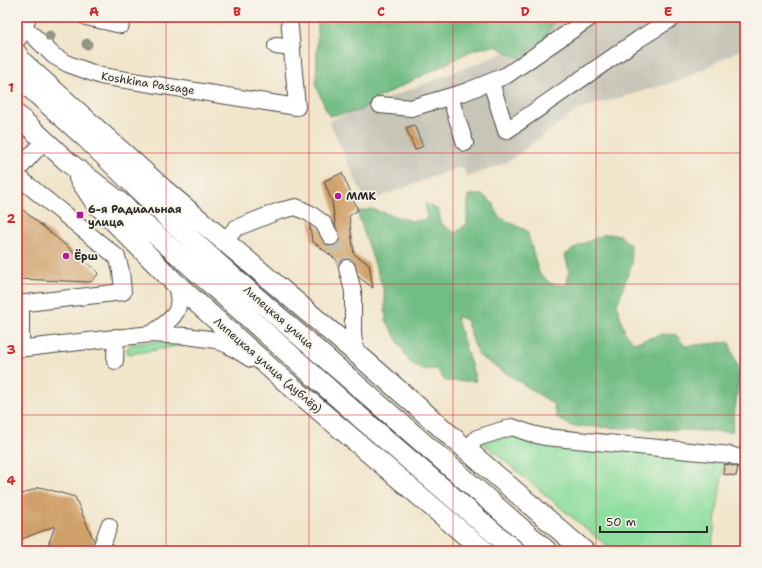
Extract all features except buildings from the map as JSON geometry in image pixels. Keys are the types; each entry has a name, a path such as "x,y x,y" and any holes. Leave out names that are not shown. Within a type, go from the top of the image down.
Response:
{"main road":[{"path":"17,54 21,61 163,189 225,240 584,551"},
{"name":"Липецкая улица","path":"17,76 86,138 171,221 227,272 547,551"},
{"name":"Липецкая улица","path":"17,115 69,163 118,202 361,418 516,551"},
{"path":"86,138 163,189"},
{"name":"Липецкая улица (дублёр)","path":"69,163 95,202 175,283 278,375 484,551"}],"street":[{"path":"86,17 121,25"},
{"path":"276,46 292,48 289,17"},
{"path":"380,105 411,108 465,92 507,76 591,17"},
{"path":"491,82 506,131 674,17"},
{"name":"Koshkina Passage","path":"21,25 54,56 68,64 101,76 297,107 292,48"},
{"path":"450,97 465,143"},
{"path":"17,171 44,141"},
{"path":"17,176 117,257 121,271 123,292 19,304 19,348 151,334 186,336 216,340 228,345 278,375"},
{"path":"225,240 236,228 279,211 296,207 309,212 323,223 332,237"},
{"path":"347,268 353,291 353,332 355,352"},
{"path":"151,334 173,318 179,307 178,292 175,283"},
{"path":"115,361 116,337"},
{"path":"467,450 477,438 512,427 545,437 731,454 745,460"},
{"path":"100,551 110,526"}],"shaded area":[{"path":"557,17 745,17 745,47 684,79 577,110 506,163 467,177 462,166 366,202 329,121 501,54"}],"green space":[{"path":"318,17 559,17 553,23 542,41 519,58 495,46 475,49 380,97 359,111 329,116 316,86"},
{"path":"468,195 482,195 493,203 499,217 527,231 539,273 551,284 567,285 569,270 565,255 578,246 605,234 620,235 630,245 632,263 617,305 625,333 634,343 662,334 676,335 685,346 729,342 740,373 732,432 571,426 557,418 553,404 478,355 466,320 456,316 476,381 445,381 437,369 422,370 409,361 386,320 384,291 357,212 371,209 412,221 427,219 425,203 438,210 442,224 455,233 467,224"},
{"path":"173,340 191,344 130,354 127,352 128,347 132,344"},
{"path":"512,427 725,454 711,551 613,551 477,438"}],"tunnel":[{"path":"331,237 347,268"}],"place":[{"name":"ММК","path":"338,196"},
{"name":"6-я Радиальная улица","path":"80,215"},
{"name":"Ёрш","path":"66,256"}]}
